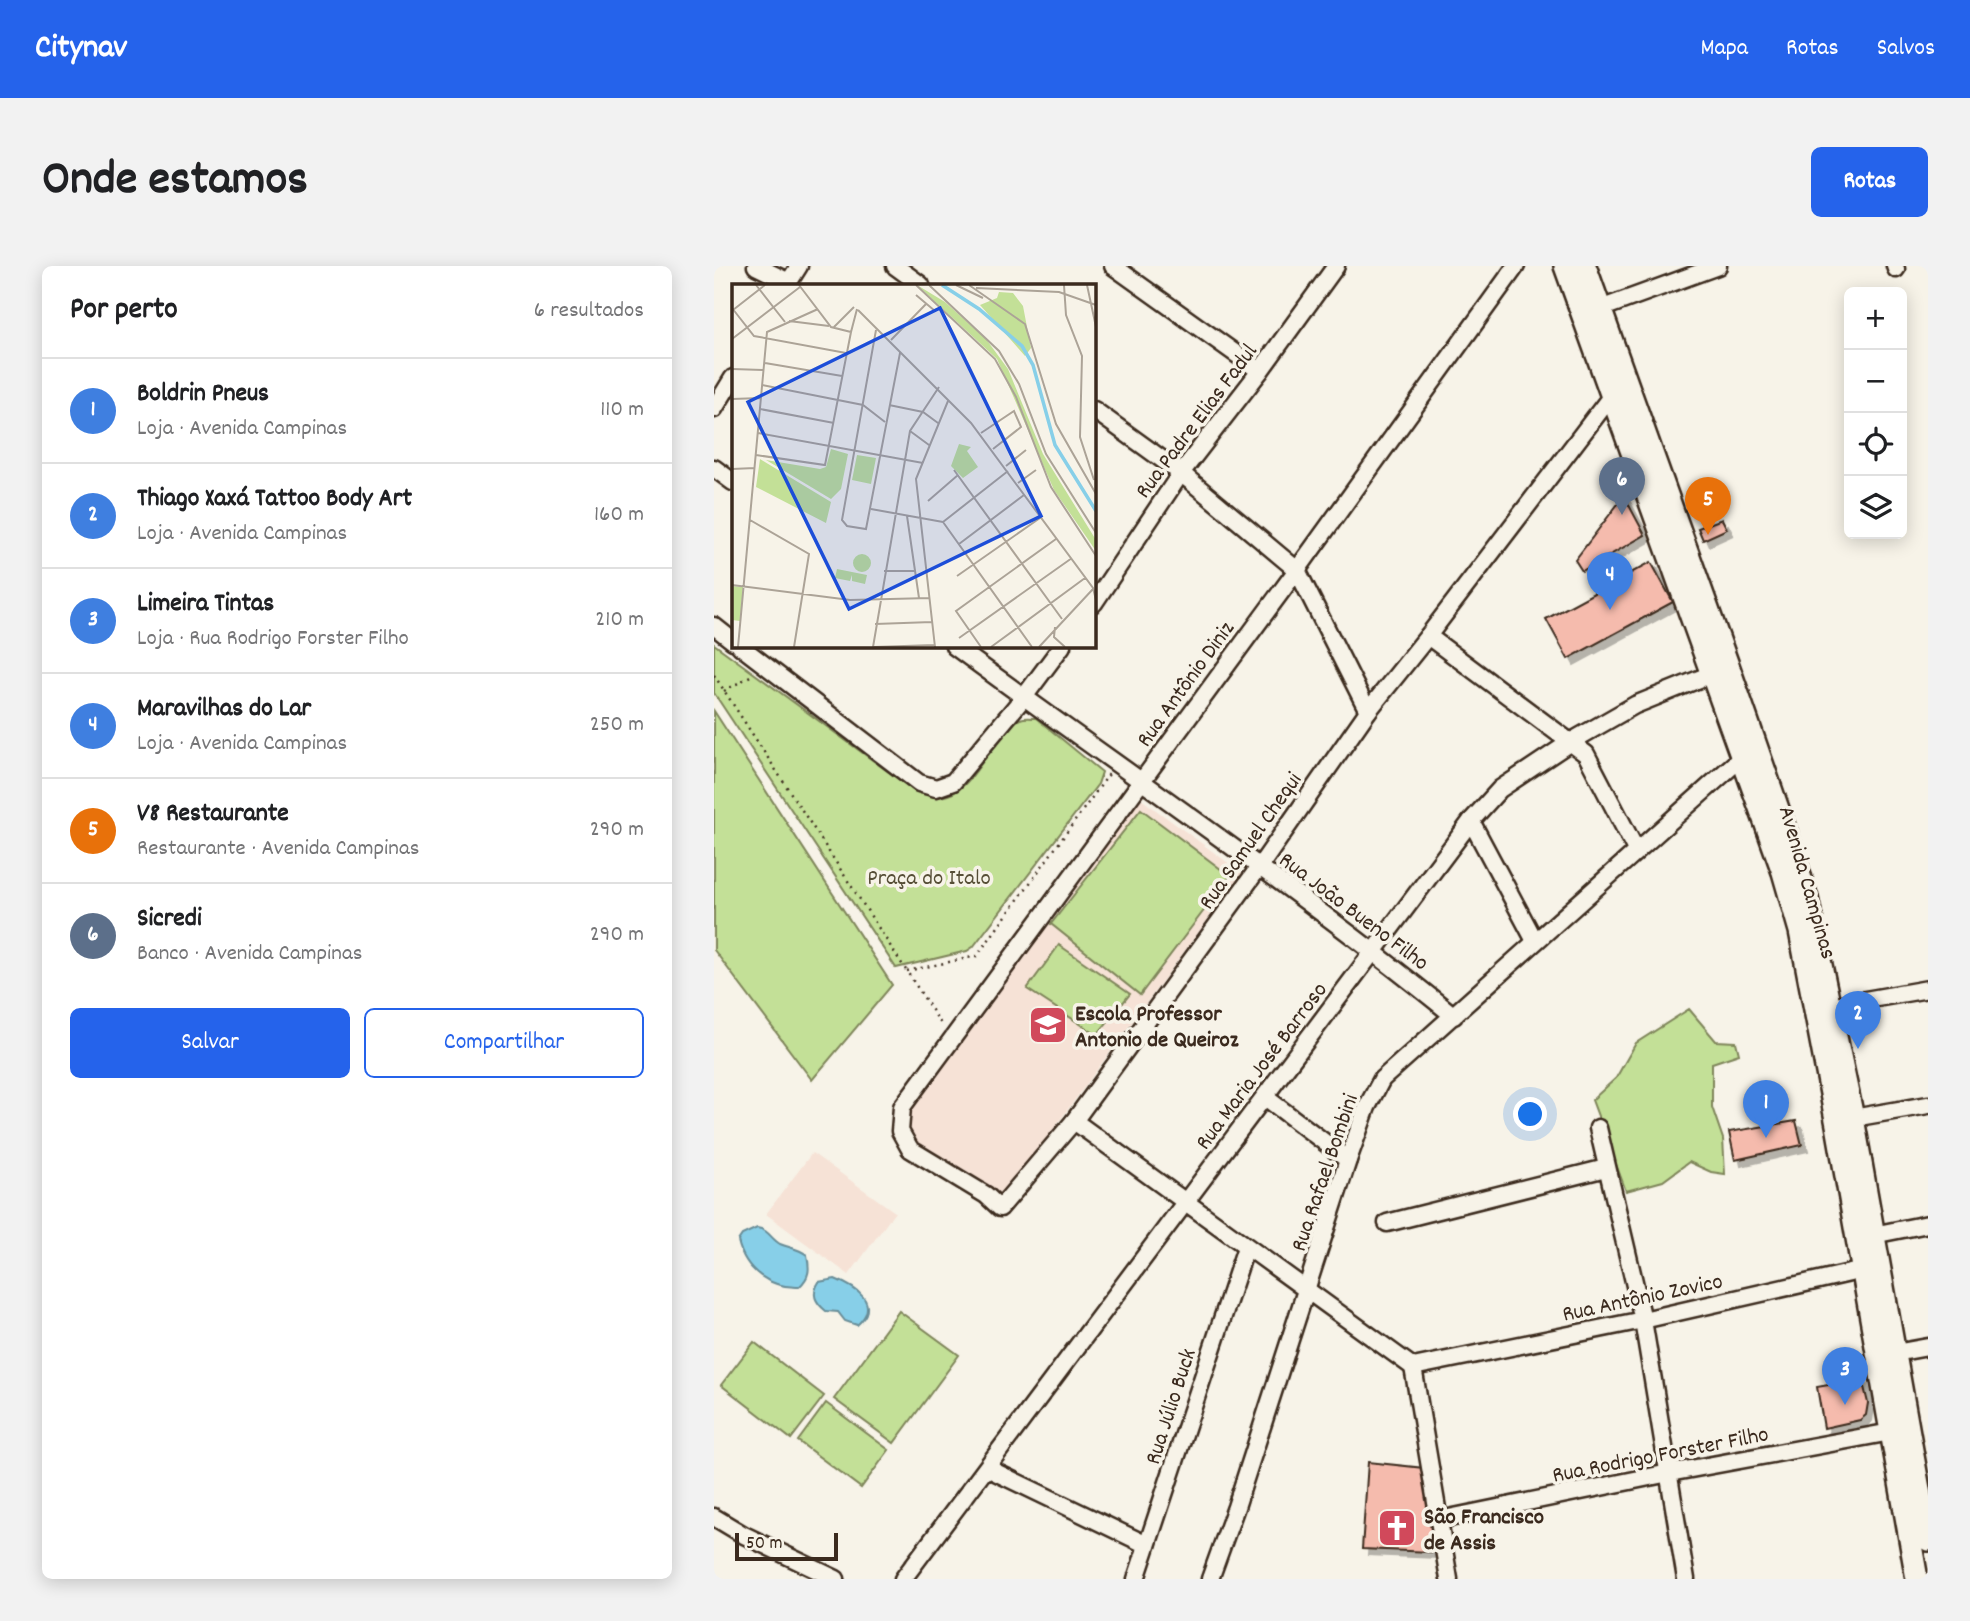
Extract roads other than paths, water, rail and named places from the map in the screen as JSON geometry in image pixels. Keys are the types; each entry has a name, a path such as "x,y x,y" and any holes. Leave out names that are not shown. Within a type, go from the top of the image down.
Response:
{"main road":[{"name":"Avenida Campinas","path":"1565,266 1612,395 1804,888 1831,1006 1873,1236 1871,1269 1891,1432 1917,1579"},
{"name":"Avenida Campinas","path":"1585,266 1720,671 1742,757 1783,872 1800,931 1837,1125 1871,1269 1895,1353 1928,1540"}],"street":[{"path":"756,266 788,283 799,266"},
{"path":"895,266 920,284"},
{"path":"1113,266 1260,371"},
{"name":"Rua Padre Elias Fadul","path":"1097,592 1181,473 1336,266"},
{"name":"Rua Antônio Diniz","path":"900,1131 902,1107 1297,570 1516,266"},
{"path":"1600,309 1718,266"},
{"path":"714,409 732,380"},
{"name":"Rua Samuel Chequi","path":"900,1131 910,1149 986,1195 1000,1208 1074,1121 1260,866 1368,711 1612,395"},
{"path":"1096,411 1181,473 1297,570 1368,711"},
{"path":"714,468 732,481"},
{"path":"714,626 732,640"},
{"path":"1428,636 1586,754 1636,850"},
{"path":"743,648 919,783 936,788 953,782 1024,697 1061,648"},
{"name":"Rua João Bueno Filho","path":"957,648 1260,866 1374,951 1454,1016"},
{"name":"Rua Maria José Barroso","path":"903,1579 1471,821 1500,789 1572,741 1635,705 1720,671"},
{"name":"Rua Rafael Bombini","path":"1210,1579 1236,1507 1348,1160 1367,1107 1382,1079 1742,757"},
{"path":"1471,821 1535,942"},
{"path":"1831,1006 1928,989"},
{"path":"1265,1097 1348,1160"},
{"path":"1853,1118 1928,1105"},
{"path":"1074,1121 1413,1367 1449,1579"},
{"path":"1598,1128 1643,1320 1686,1579"},
{"path":"1387,1223 1606,1168"},
{"path":"1873,1236 1928,1224"},
{"name":"Rua Júlio Buck","path":"1136,1579 1246,1247"},
{"name":"Rua Antônio Zovico","path":"1413,1367 1643,1320 1871,1269"},
{"path":"1895,1353 1928,1347"},
{"name":"Rua Rodrigo Forster Filho","path":"1439,1520 1669,1473 1891,1432"},
{"path":"987,1468 1147,1545"},
{"path":"714,1517 744,1535 836,1579"}],"water":[{"path":"757,1228 764,1230 780,1244 807,1255 808,1272 799,1287 788,1287 769,1281 760,1276 746,1261 738,1241 742,1235"},
{"path":"835,1279 857,1291 866,1303 867,1310 857,1325 845,1321 838,1312 826,1311 817,1301 815,1290 819,1282"}],"place":[{"name":"Sicredi","path":"1622,515"},
{"name":"V8 Restaurante","path":"1708,535"},
{"name":"Maravilhas do Lar","path":"1610,610"},
{"name":"Escola Professor Antonio de Queiroz","path":"1048,1025"},
{"name":"Thiago Xaxá Tattoo Body Art","path":"1858,1049"},
{"name":"Boldrin Pneus","path":"1766,1138"},
{"name":"Limeira Tintas","path":"1845,1405"},
{"name":"São Francisco de Assis","path":"1397,1528"}],"park label":[{"name":"Praça do Italo","path":"929,876"}]}
